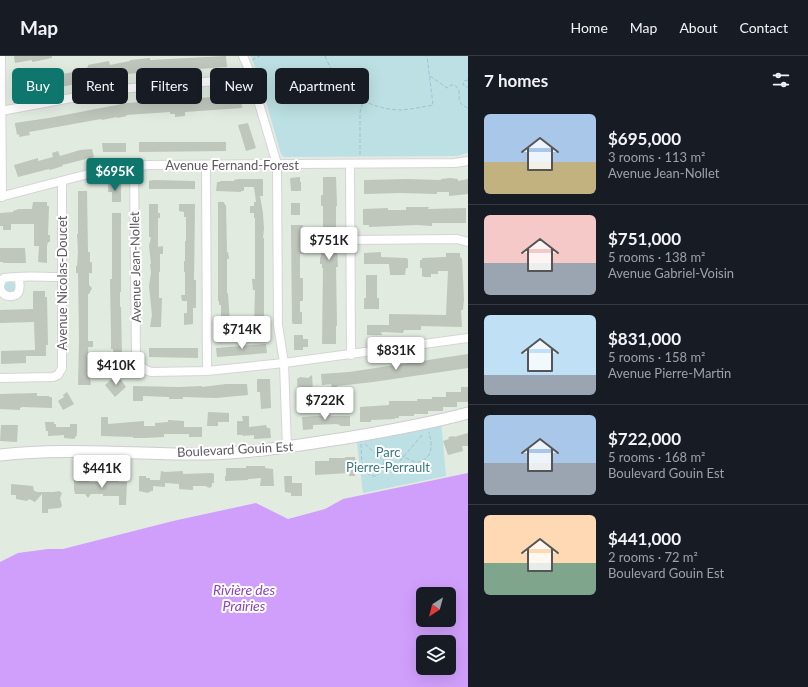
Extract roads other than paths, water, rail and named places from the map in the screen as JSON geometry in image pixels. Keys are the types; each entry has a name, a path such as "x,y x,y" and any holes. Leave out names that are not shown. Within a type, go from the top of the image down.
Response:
{"street":[{"path":"1,56 1,197"},
{"path":"1,111 120,90 210,82"},
{"path":"260,104 277,164 278,325 284,363 287,448"},
{"name":"Avenue Fernand-Forest","path":"1,197 96,172 134,166 455,163 468,161"},
{"path":"350,164 351,355"},
{"path":"206,165 207,371 351,355 468,338"},
{"name":"Avenue Jean-Nollet","path":"134,166 137,362 140,367 151,372 207,371"},
{"name":"Avenue Nicolas-Doucet","path":"0,378 49,377 58,375 62,368 62,181"},
{"path":"351,240 457,239 468,242"},
{"path":"19,277 62,277"},
{"name":"Boulevard Gouin Est","path":"0,455 37,451 206,454 287,448 433,422 468,413"}],"water":[{"name":"Rivière des Prairies","path":"468,473 468,687 0,687 0,562 18,553 48,549 63,549 173,521 256,503 288,519 325,509 343,499"}],"park label":[{"name":"Parc Pierre-Perrault","path":"388,460"}]}
